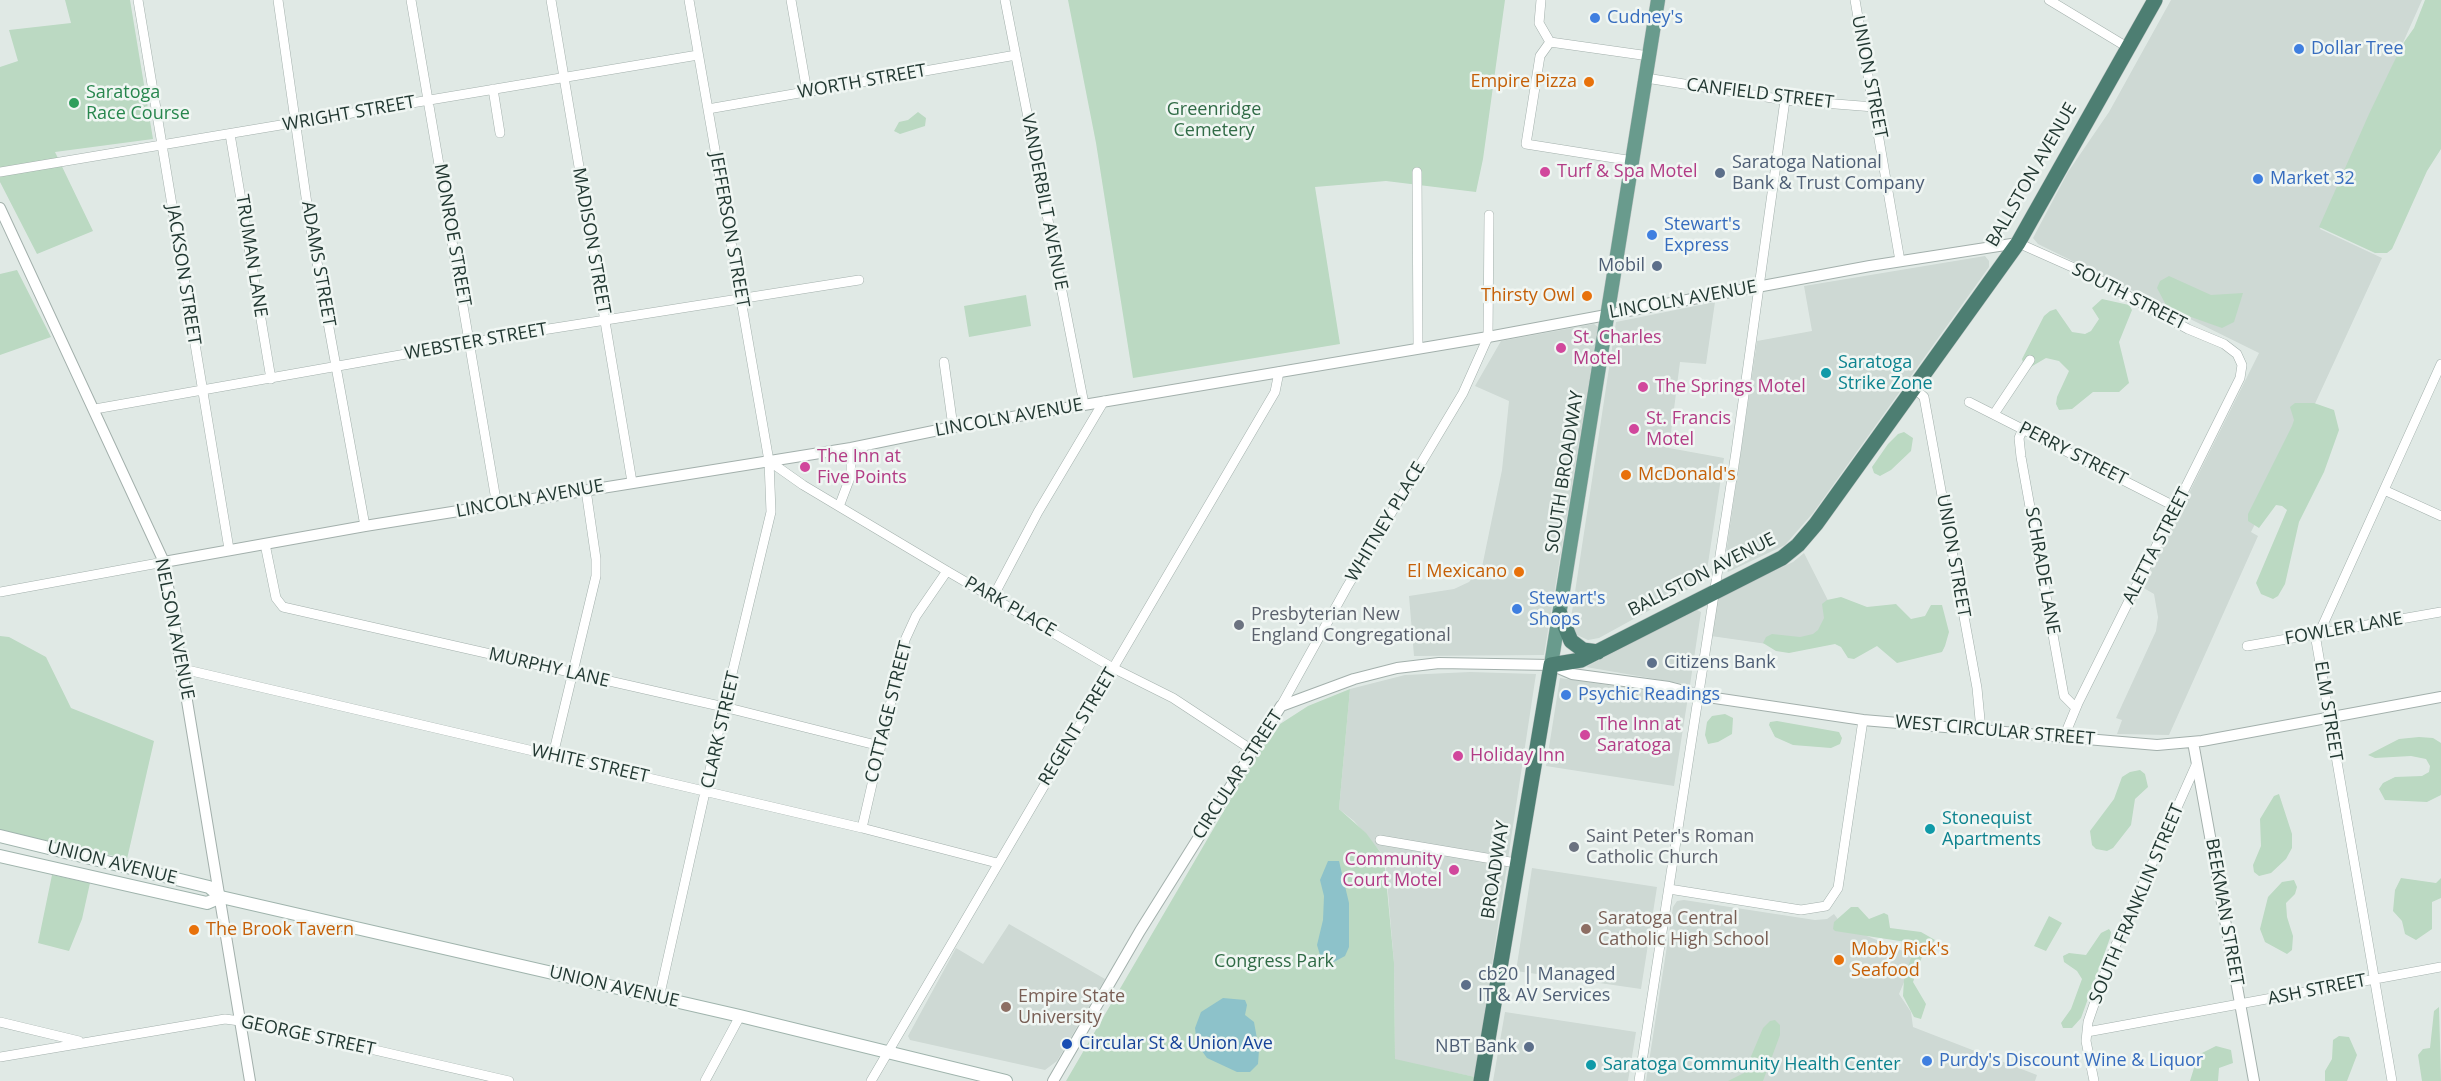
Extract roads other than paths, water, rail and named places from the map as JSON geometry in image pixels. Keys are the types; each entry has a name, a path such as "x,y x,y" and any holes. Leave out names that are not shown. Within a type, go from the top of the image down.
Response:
{"highway":[{"name":"BALLSTON AVENUE","path":"1551,665 1581,660 1598,652 1712,591 1782,558 1798,545 1816,524 2018,243 2155,0"},
{"path":"1560,614 1571,642 1583,650 1598,652"},
{"name":"BROADWAY","path":"1481,1081 1551,665"}],"main road":[{"name":"SOUTH BROADWAY","path":"1551,665 1610,313 1658,0"},
{"name":"UNION AVENUE","path":"1,840 209,887 221,897 740,1016 1006,1081"},
{"name":"UNION AVENUE","path":"0,856 207,903 221,897"}],"street":[{"name":"JACKSON STREET","path":"138,0 229,549"},
{"name":"ADAMS STREET","path":"278,0 309,218 365,526"},
{"name":"MONROE STREET","path":"411,0 497,506"},
{"name":"MADISON STREET","path":"551,0 632,482"},
{"name":"JEFFERSON STREET","path":"689,0 769,461"},
{"path":"791,0 807,92"},
{"name":"VANDERBILT AVENUE","path":"1005,0 1084,404"},
{"path":"1541,0 1539,22 1550,42"},
{"name":"UNION STREET","path":"1855,0 1900,261"},
{"path":"2049,0 2127,47"},
{"path":"1550,42 1649,56"},
{"path":"1550,42 1540,56 1526,144 1633,161"},
{"name":"WRIGHT STREET","path":"0,171 297,124 493,88 698,55"},
{"name":"WORTH STREET","path":"708,109 1016,55"},
{"name":"CANFIELD STREET","path":"1646,78 1785,100 1874,107"},
{"path":"493,88 500,133"},
{"path":"1639,1081 1759,288 1785,100"},
{"name":"TRUMAN LANE","path":"230,134 271,379"},
{"path":"1417,172 1418,348"},
{"name":"NELSON AVENUE","path":"0,208 164,562 250,1081"},
{"path":"1488,337 1489,215"},
{"name":"LINCOLN AVENUE","path":"0,592 229,549 851,448 953,427 1488,337 1900,261 2018,243"},
{"name":"SOUTH STREET","path":"2018,243 2090,275 2188,329 2224,344 2237,354"},
{"name":"WEBSTER STREET","path":"95,409 470,342 859,280"},
{"name":"WHITNEY PLACE","path":"1281,706 1347,587 1463,393 1488,337"},
{"name":"ALETTA STREET","path":"2064,737 2076,708 2240,378 2242,365 2237,354"},
{"path":"1994,414 2030,360"},
{"path":"944,362 953,427"},
{"name":"ELM STREET","path":"2392,1081 2316,640 2317,633 2441,364"},
{"name":"REGENT STREET","path":"871,1081 1275,392 1279,372"},
{"name":"UNION STREET","path":"1913,387 1924,397 1977,688 1981,730"},
{"path":"993,597 1038,512 1104,401"},
{"name":"PERRY STREET","path":"1970,402 2176,507"},
{"name":"SCHRADE LANE","path":"2023,429 2019,438 2021,457 2064,696 2076,708"},
{"path":"840,504 850,475 851,448"},
{"name":"PARK PLACE","path":"769,461 803,485 840,504 947,571 1113,668 1173,698 1252,750"},
{"name":"CLARK STREET","path":"659,998 707,792 724,707 769,529 771,512 769,461"},
{"path":"553,755 596,576 596,559 586,490"},
{"path":"2384,490 2441,516"},
{"name":"MURPHY LANE","path":"265,544 276,598 283,607 724,707 880,746"},
{"name":"COTTAGE STREET","path":"862,828 905,640 916,616 947,571"},
{"name":"FOWLER LANE","path":"2247,646 2441,612"},
{"name":"CIRCULAR STREET","path":"1053,1081 1140,931 1281,706 1321,689 1397,668 1466,662 1551,665"},
{"name":"WEST CIRCULAR STREET","path":"1551,665 1572,674 1603,677 1863,720 2157,745 2193,742 2441,697"},
{"name":"WHITE STREET","path":"183,669 862,828 997,863"},
{"path":"1669,889 1801,909 1826,906 1838,888 1863,720"},
{"name":"BEEKMAN STREET","path":"2193,742 2254,1081"},
{"name":"SOUTH FRANKLIN STREET","path":"2094,1081 2087,1032 2110,958 2196,765"},
{"path":"1380,840 1516,863"},
{"name":"ASH STREET","path":"2087,1032 2441,967"},
{"path":"705,1081 740,1016"},
{"name":"GEORGE STREET","path":"0,1057 211,1020 240,1021 509,1081"},
{"path":"0,1022 83,1042"}],"water":[{"path":"1328,861 1339,861 1349,903 1349,947 1345,956 1332,963 1320,955 1317,945 1323,920 1324,896 1320,880"},
{"path":"1223,998 1245,1000 1247,1005 1245,1015 1254,1022 1259,1050 1258,1064 1250,1072 1237,1072 1207,1058 1197,1044 1195,1028 1201,1012"}],"place":[{"name":"Cudney's","path":"1595,18"},
{"name":"Dollar Tree","path":"2299,49"},
{"name":"Empire Pizza","path":"1589,82"},
{"name":"Saratoga Race Course","path":"74,103"},
{"name":"Turf & Spa Motel","path":"1545,172"},
{"name":"Saratoga National Bank & Trust Company","path":"1720,173"},
{"name":"Market 32","path":"2258,179"},
{"name":"Stewart's Express","path":"1652,235"},
{"name":"Mobil","path":"1657,266"},
{"name":"Thirsty Owl","path":"1587,296"},
{"name":"St. Charles Motel","path":"1561,348"},
{"name":"Saratoga Strike Zone","path":"1826,373"},
{"name":"The Springs Motel","path":"1643,387"},
{"name":"St. Francis Motel","path":"1634,429"},
{"name":"The Inn at Five Points","path":"805,467"},
{"name":"McDonald's","path":"1626,475"},
{"name":"El Mexicano","path":"1519,572"},
{"name":"Stewart's Shops","path":"1517,609"},
{"name":"Presbyterian New England Congregational","path":"1239,625"},
{"name":"Citizens Bank","path":"1652,663"},
{"name":"Psychic Readings","path":"1566,695"},
{"name":"The Inn at Saratoga","path":"1585,735"},
{"name":"Holiday Inn","path":"1458,756"},
{"name":"Stonequist Apartments","path":"1930,829"},
{"name":"Saint Peter's Roman Catholic Church","path":"1574,847"},
{"name":"Community Court Motel","path":"1454,870"},
{"name":"Saratoga Central Catholic High School","path":"1586,929"},
{"name":"The Brook Tavern","path":"194,930"},
{"name":"Moby Rick's Seafood","path":"1839,960"},
{"name":"cb20 | Managed IT & AV Services","path":"1466,985"},
{"name":"Empire State University","path":"1006,1007"},
{"name":"Circular St & Union Ave","path":"1067,1044"},
{"name":"NBT Bank","path":"1529,1047"},
{"name":"Purdy's Discount Wine & Liquor","path":"1927,1061"},
{"name":"Saratoga Community Health Center","path":"1591,1065"}],"park label":[{"name":"Greenridge Cemetery","path":"1214,120"},
{"name":"Congress Park","path":"1274,962"}]}
